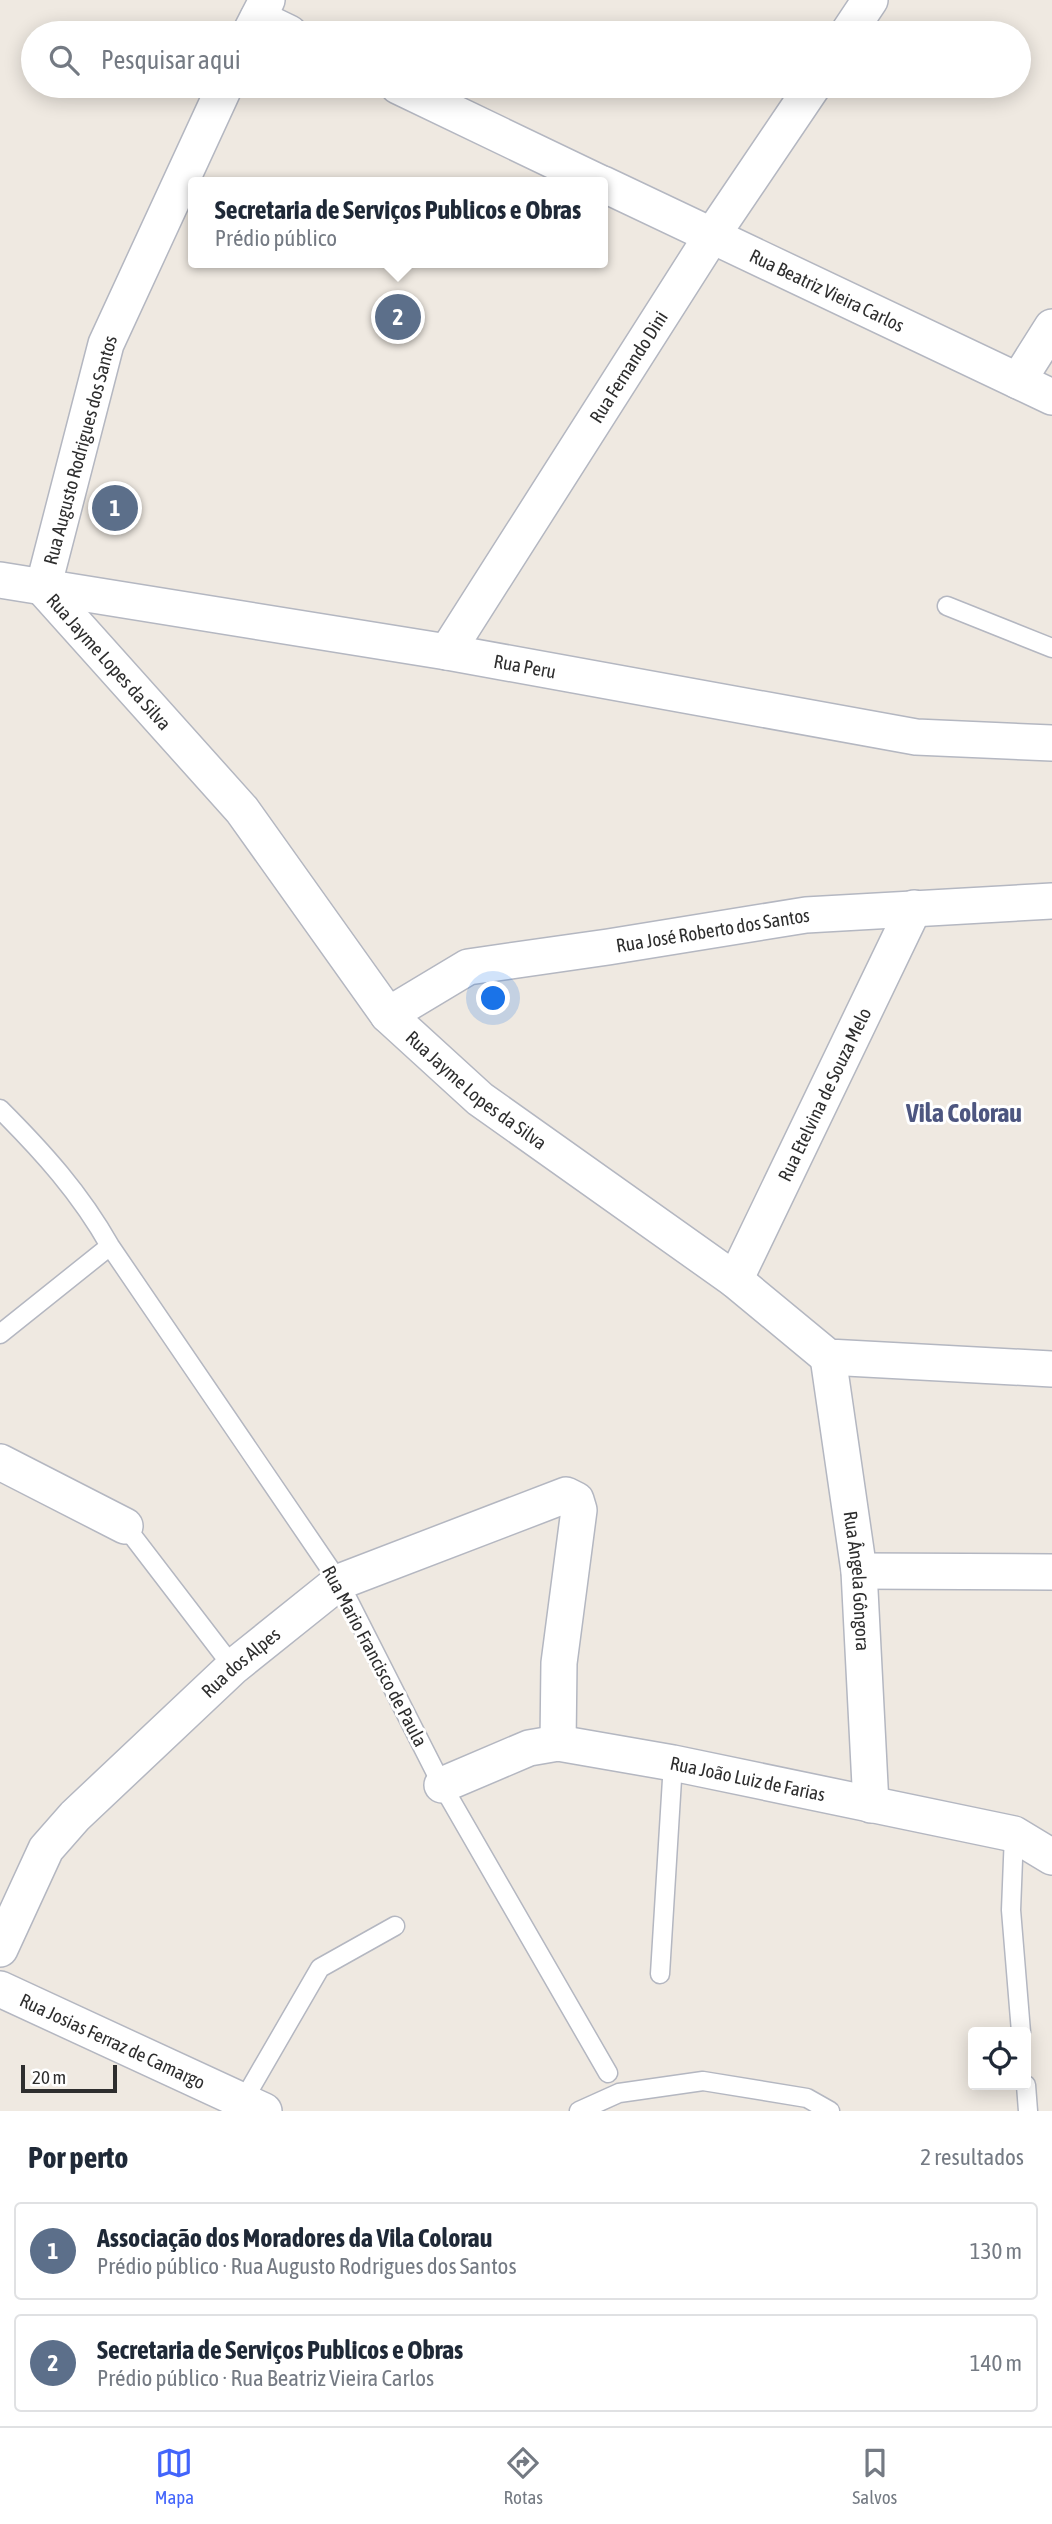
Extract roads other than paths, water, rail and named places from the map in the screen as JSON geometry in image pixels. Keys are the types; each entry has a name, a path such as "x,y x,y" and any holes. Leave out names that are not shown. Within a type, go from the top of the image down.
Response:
{"street":[{"path":"856,21 870,0"},
{"name":"Rua Augusto Rodrigues dos Santos","path":"43,587 106,344 219,98"},
{"name":"Rua Beatriz Vieira Carlos","path":"423,98 588,177"},
{"name":"Rua Fernando Dini","path":"447,652 711,237 805,98"},
{"name":"Rua Beatriz Vieira Carlos","path":"608,187 1052,397"},
{"path":"1018,381 1052,327"},
{"name":"Rua Peru","path":"0,580 447,652 916,737 1052,743"},
{"name":"Rua Jayme Lopes da Silva","path":"43,587 242,810 388,1015 480,1099 735,1280 828,1357"},
{"name":"Rua José Roberto dos Santos","path":"388,1015 468,967 806,915 1052,901"},
{"name":"Rua Etelvina de Souza Melo","path":"735,1280 914,908"},
{"path":"828,1357 1052,1369"},
{"name":"Rua Ângela Gôngora","path":"828,1357 859,1571 871,1805"},
{"path":"0,1462 125,1526"},
{"name":"Rua dos Alpes","path":"0,1949 46,1849 75,1816 233,1667 339,1582 566,1495 576,1500 579,1510 559,1663 558,1743"},
{"path":"859,1571 1052,1572"},
{"name":"Rua João Luiz de Farias","path":"442,1785 529,1748 558,1743 673,1762 1014,1835 1052,1857"},
{"name":"Rua Josias Ferraz de Camargo","path":"0,1989 254,2106"}],"lane":[{"path":"947,606 1052,648"},
{"name":"Rua Mario Francisco de Paula","path":"0,1109 45,1153 92,1214 110,1247 339,1582 442,1785 608,2073"},
{"path":"0,1334 110,1247"},
{"path":"125,1526 233,1667"},
{"path":"660,1974 673,1762"},
{"path":"1014,1835 1011,1910 1021,2027"},
{"path":"254,2106 320,1968 395,1926"},
{"path":"579,2111 619,2093 704,2081 807,2098 830,2111"},
{"path":"1026,2090 1028,2111"}],"place":[{"name":"Secretaria de Serviços Publicos e Obras","path":"398,317"},
{"name":"Associação dos Moradores da Vila Colorau","path":"115,508"}],"district":[{"name":"Vila Colorau","path":"964,1113"}]}
